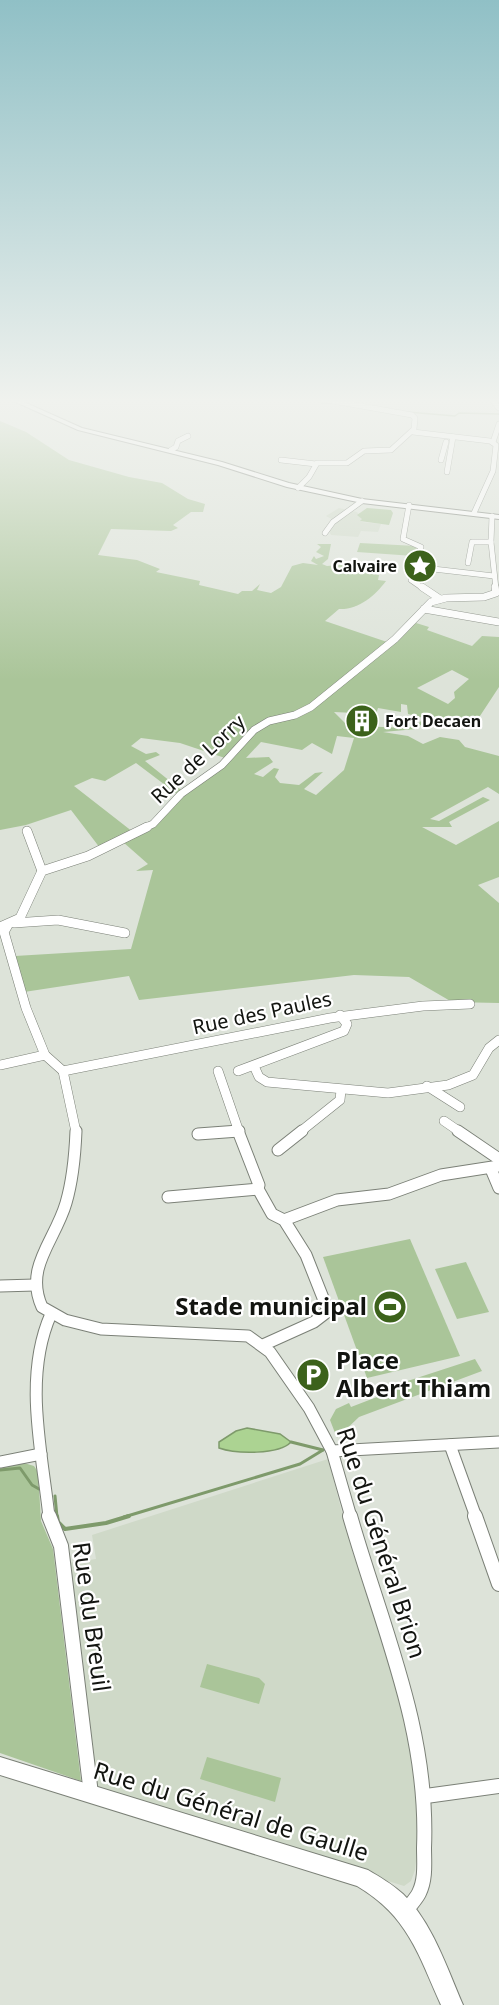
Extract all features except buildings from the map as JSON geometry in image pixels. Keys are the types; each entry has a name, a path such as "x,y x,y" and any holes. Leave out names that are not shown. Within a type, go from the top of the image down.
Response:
{"street":[{"path":"321,493 363,501 474,513 496,517 490,542 498,591 484,597 440,599 411,580 421,547 403,539 409,506"},
{"path":"474,513 483,493"},
{"path":"325,533 333,522 363,501"},
{"path":"468,563 472,542 490,542"},
{"path":"416,567 495,574"},
{"name":"Rue de Lorry","path":"42,871 88,856 153,824 181,794 222,765 254,730 262,724 304,711 343,683 397,637 424,609 440,599"},
{"path":"424,609 499,622"},
{"path":"27,831 42,871 24,911 7,925 4,932 26,1008 45,1054 59,1068 76,1124 75,1165 65,1206 35,1275 35,1285 42,1308 51,1314"},
{"path":"7,925 58,920 125,933"},
{"name":"Rue des Paules","path":"59,1068 101,1065 340,1015 420,1006 470,1004"},
{"path":"238,1071 344,1031 347,1024 340,1015"},
{"path":"254,1066 259,1077 267,1082 388,1093 400,1089 467,1079 481,1065 488,1048 499,1040"},
{"path":"0,1065 27,1061 45,1054"},
{"path":"218,1071 225,1098 239,1131 258,1189 272,1214 284,1220 306,1255 327,1312 320,1319 276,1336 263,1345"},
{"path":"427,1086 460,1107"},
{"path":"278,1150 340,1100 341,1089"},
{"path":"444,1121 499,1159"},
{"path":"198,1134 239,1131"},
{"path":"284,1220 338,1200 389,1194 441,1175 495,1167 499,1188"},
{"path":"168,1197 258,1189"},
{"path":"0,1286 35,1285"},
{"name":"Rue du Général Brion","path":"51,1314 101,1329 248,1336 263,1345 284,1369 332,1451 410,1707 426,1796 423,1882 419,1894 406,1911"},
{"name":"Rue du Breuil","path":"51,1314 41,1337 36,1364 41,1454 49,1518 61,1546 91,1794"},
{"path":"332,1451 499,1442"},
{"path":"450,1445 499,1584"},
{"path":"0,1462 41,1454"},
{"name":"Rue du Général de Gaulle","path":"0,1766 361,1877 393,1896 406,1911 418,1931 452,2005"},
{"path":"426,1796 499,1786"}],"shaded area":[{"path":"0,493 178,493 188,499 205,504 203,512 191,512 173,525 178,528 171,531 111,529 98,555 137,560 160,569 156,572 200,581 199,585 238,594 242,591 252,591 260,584 257,590 271,593 281,587 292,566 303,563 318,565 311,561 314,556 316,559 324,556 316,552 321,547 317,544 331,544 328,559 322,564 327,566 350,564 354,567 367,564 364,573 379,575 378,580 386,581 366,601 353,607 339,609 325,621 390,643 416,623 429,627 427,630 472,646 482,636 499,637 499,687 476,722 465,722 459,727 430,717 416,729 383,732 408,736 423,744 440,737 459,740 465,747 499,756 499,794 488,787 430,819 439,821 483,797 490,800 449,822 452,827 422,827 456,845 499,821 499,877 478,885 499,903 499,1003 452,1002 409,977 354,975 139,1000 129,976 24,992 15,956 131,949 153,870 136,871 148,864 123,842 157,825 184,795 225,758 180,743 141,738 131,746 146,754 156,752 160,755 145,761 181,790 177,794 136,763 105,781 92,778 74,786 133,832 100,848 71,810 26,825 0,830","holes":["452,670 469,679 454,692 455,698 448,704 417,688","401,704 407,705 408,714 424,718 417,725 407,728 358,726 346,724 334,712 376,714 378,708 401,712","337,736 354,738 344,770 316,795 304,789 323,772 315,773 299,785 280,783 275,777 279,769 274,768 263,777 254,774 273,762 269,757 246,758 261,742 302,750 312,743 332,754"]},
{"path":"339,508 357,512 363,519 361,522 381,524 378,532 361,531 358,537 331,535 329,531 337,522 326,516"},
{"path":"367,508 391,510 393,513 389,525 360,521 362,519 357,515"},
{"path":"360,543 417,547 414,556 357,552"},
{"name":"Stade municipal","path":"410,1239 460,1356 367,1378 323,1257"},
{"path":"466,1262 489,1312 457,1319 435,1269"},
{"path":"475,1359 482,1371 359,1417 337,1438 330,1420 336,1409 349,1403 351,1407 377,1397 380,1390"},
{"path":"247,1428 280,1434 291,1442 277,1449 257,1452 219,1448 219,1442 236,1431"},
{"path":"328,1459 353,1554 389,1652 411,1738 419,1837 415,1870 411,1881 404,1886 95,1789 68,1563 96,1559 92,1535"},
{"path":"24,1463 34,1466 38,1472 41,1521 53,1549 81,1781 0,1753 0,1466"},
{"path":"207,1664 259,1678 265,1684 259,1704 200,1687"},
{"path":"207,1757 281,1778 275,1802 200,1779"}],"waterway":[{"path":"124,1517 300,1464 323,1450 291,1442"},
{"path":"0,1470 20,1468 32,1485 39,1489"},
{"path":"55,1496 57,1517"},
{"path":"57,1516 58,1522 65,1529 106,1523 129,1516"}],"place":[{"name":"Calvaire","path":"420,566"},
{"name":"Fort Decaen","path":"362,721"},
{"name":"Stade municipal","path":"390,1307"},
{"name":"Place Albert Thiam","path":"313,1375"}]}
